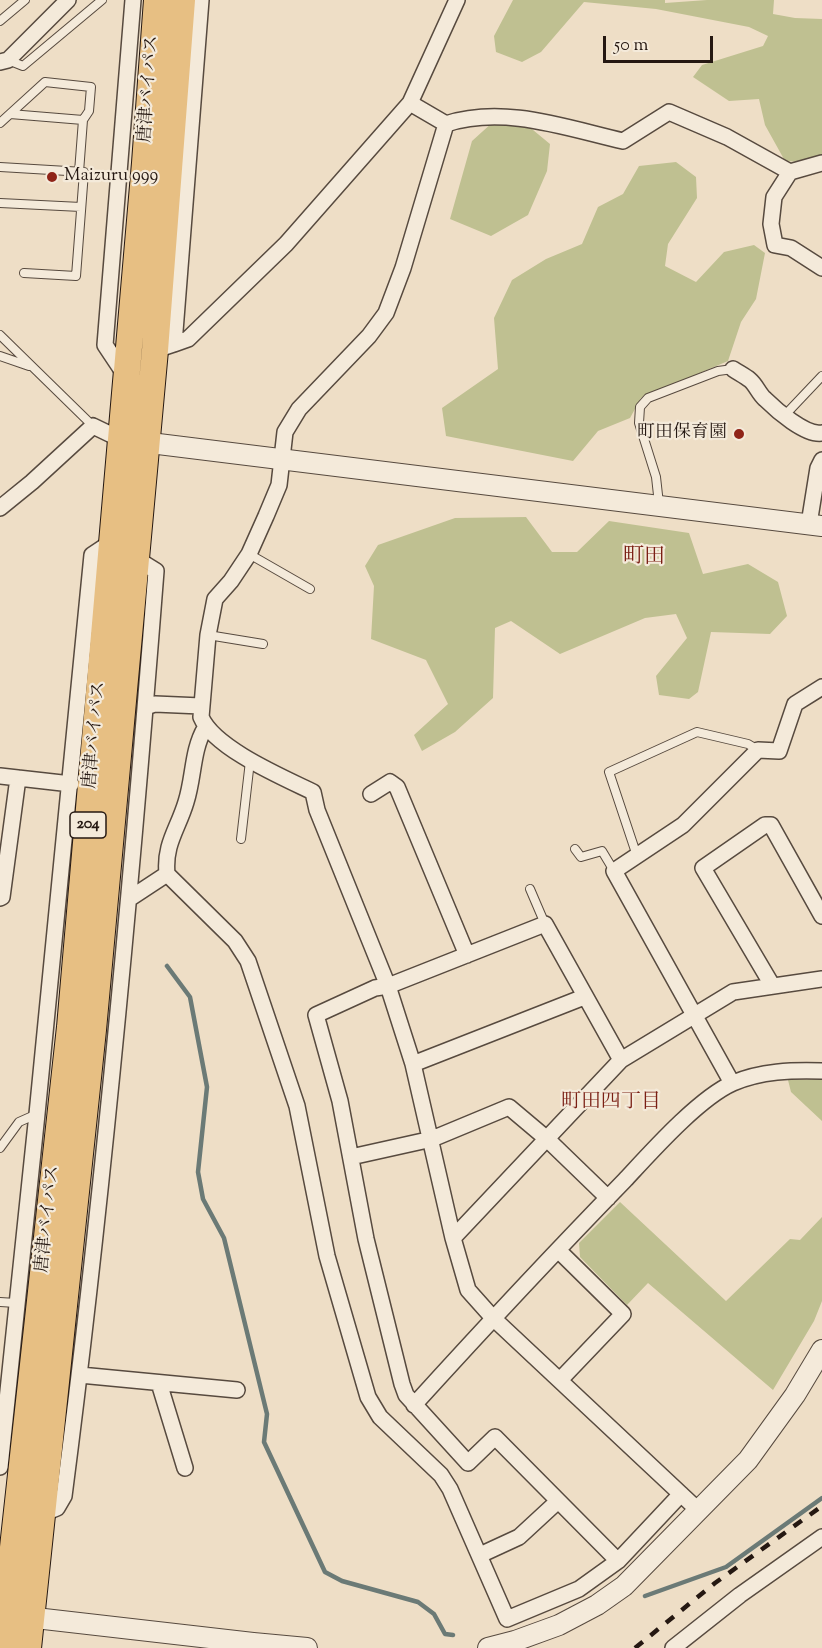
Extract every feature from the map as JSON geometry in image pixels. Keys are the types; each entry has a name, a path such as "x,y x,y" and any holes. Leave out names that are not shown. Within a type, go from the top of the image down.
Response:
{"highway":[{"name":"唐津バイパス","path":"28,1648 42,1514 56,1265 81,1029 138,711 134,441 127,378 157,0"},
{"name":"唐津バイパス","path":"81,1029 84,751 113,541 134,441 165,347 182,0"},
{"name":"唐津バイパス","path":"2,1648 8,1524 56,1265"}],"street":[{"path":"4,61 68,0"},
{"path":"127,378 105,345 133,0"},
{"path":"201,0 165,347 188,339 286,244 410,103 457,0"},
{"path":"410,103 446,124"},
{"path":"446,124 462,118 514,116 623,141 669,112 727,137 790,172"},
{"path":"446,124 403,268 386,313 369,336 299,409 285,432 279,485 249,554 231,581 215,599 208,635 201,717 206,728 250,761 313,792 317,810 388,986 413,1064 432,1139 453,1239 468,1290 493,1318 699,1511"},
{"path":"822,163 790,172 774,197 771,224 776,245 791,248 822,268"},
{"path":"734,369 750,380 763,398 785,415 805,429 817,434 822,433"},
{"path":"0,508 93,426 134,441 815,525 818,468 822,460"},
{"path":"732,1083 614,872 683,825 758,750 779,751 795,704 822,687"},
{"path":"42,1514 57,1508 64,1496 80,1375 56,1265 37,1114 81,1029 129,899 138,711 155,704 201,706"},
{"path":"206,728 199,739 186,801 167,847 167,874 235,941 248,961 297,1106 327,1256 368,1396 380,1417 441,1475 450,1488 507,1619 579,1589 618,1561 681,1494"},
{"path":"0,1467 16,1303 56,1265 81,1029 71,784 84,751"},
{"path":"0,776 71,784"},
{"path":"0,898 2,897 18,778"},
{"path":"371,794 390,782 397,787 467,955"},
{"path":"771,985 703,868 765,825 771,825 822,916"},
{"path":"129,899 167,874"},
{"path":"618,1561 495,1437 468,1463 406,1395 366,1239 340,1101 316,1015 375,988 388,986 545,924 621,1060"},
{"path":"453,1239 621,1060 693,1014 733,992 822,979"},
{"path":"413,1064 584,996"},
{"path":"414,1405 493,1318 652,1151 705,1101 732,1083 765,1074 793,1070 822,1071"},
{"path":"351,1157 432,1139 509,1107 547,1139 608,1198"},
{"path":"558,1250 622,1314 560,1380"},
{"path":"488,1648 559,1625 597,1605 624,1586 748,1460 795,1395 822,1350"},
{"path":"80,1375 237,1390"},
{"path":"159,1383 184,1468"},
{"path":"480,1556 519,1538 558,1501"},
{"path":"673,1648 740,1595 822,1537"},
{"path":"3,1615 252,1646 307,1648"}],"lane":[{"path":"0,21 24,0"},
{"path":"4,61 23,66 102,0"},
{"path":"0,123 45,82 91,87 89,111 83,120 79,172"},
{"path":"10,114 83,120"},
{"path":"0,167 84,172 76,276 24,273"},
{"path":"0,203 81,207"},
{"path":"0,335 81,417 93,426"},
{"path":"0,356 33,367"},
{"path":"659,506 656,477 639,423 640,407 648,398 718,371 734,369"},
{"path":"785,415 822,376"},
{"path":"249,554 310,589"},
{"path":"208,635 263,644"},
{"path":"637,856 609,772 698,732 748,744 758,750"},
{"path":"241,839 250,761"},
{"path":"575,849 581,857 602,850 614,872"},
{"path":"530,889 545,924"},
{"path":"0,1148 19,1122 37,1114"},
{"path":"0,1302 16,1303"}],"green space":[{"path":"513,0 665,0 665,3 707,0 774,0 773,14 822,19 822,157 802,162 785,161 765,125 759,99 729,101 693,77 702,65 763,46 768,36 749,27 656,9 584,2 541,52 522,62 496,52 494,36"},
{"path":"493,122 527,125 550,144 547,171 528,215 491,236 450,219 472,141"},
{"path":"676,162 696,177 697,198 668,244 665,266 696,282 724,252 754,245 765,253 756,299 741,322 728,361 641,398 630,418 598,431 573,461 446,436 442,408 498,369 494,318 512,280 546,259 582,244 598,207 623,194 639,166"},
{"path":"526,517 552,552 577,552 609,521 689,533 703,574 748,564 778,582 787,616 770,634 711,632 698,692 689,699 659,695 656,676 687,638 676,614 645,618 560,654 511,621 495,628 493,698 455,732 422,751 414,735 448,704 426,660 371,639 374,586 365,566 378,545 455,518"},
{"path":"822,1079 822,1121 791,1092 788,1080"},
{"path":"620,1202 726,1301 790,1239 800,1240 822,1217 822,1301 814,1321 773,1390 648,1283 627,1305 580,1257 579,1243"}],"waterway":[{"path":"167,966 190,997 207,1087 198,1172 203,1199 224,1238 267,1414 264,1442 325,1572 342,1581 418,1602 434,1614 445,1634 453,1635"},
{"path":"645,1596 726,1567 822,1498"}],"railway":[{"path":"635,1648 715,1583 822,1506"}],"place":[{"name":"Maizuru 999","path":"52,177"},
{"name":"町田保育園","path":"739,434"}],"district":[{"name":"町田","path":"644,558"},
{"name":"町田四丁目","path":"611,1104"}]}
